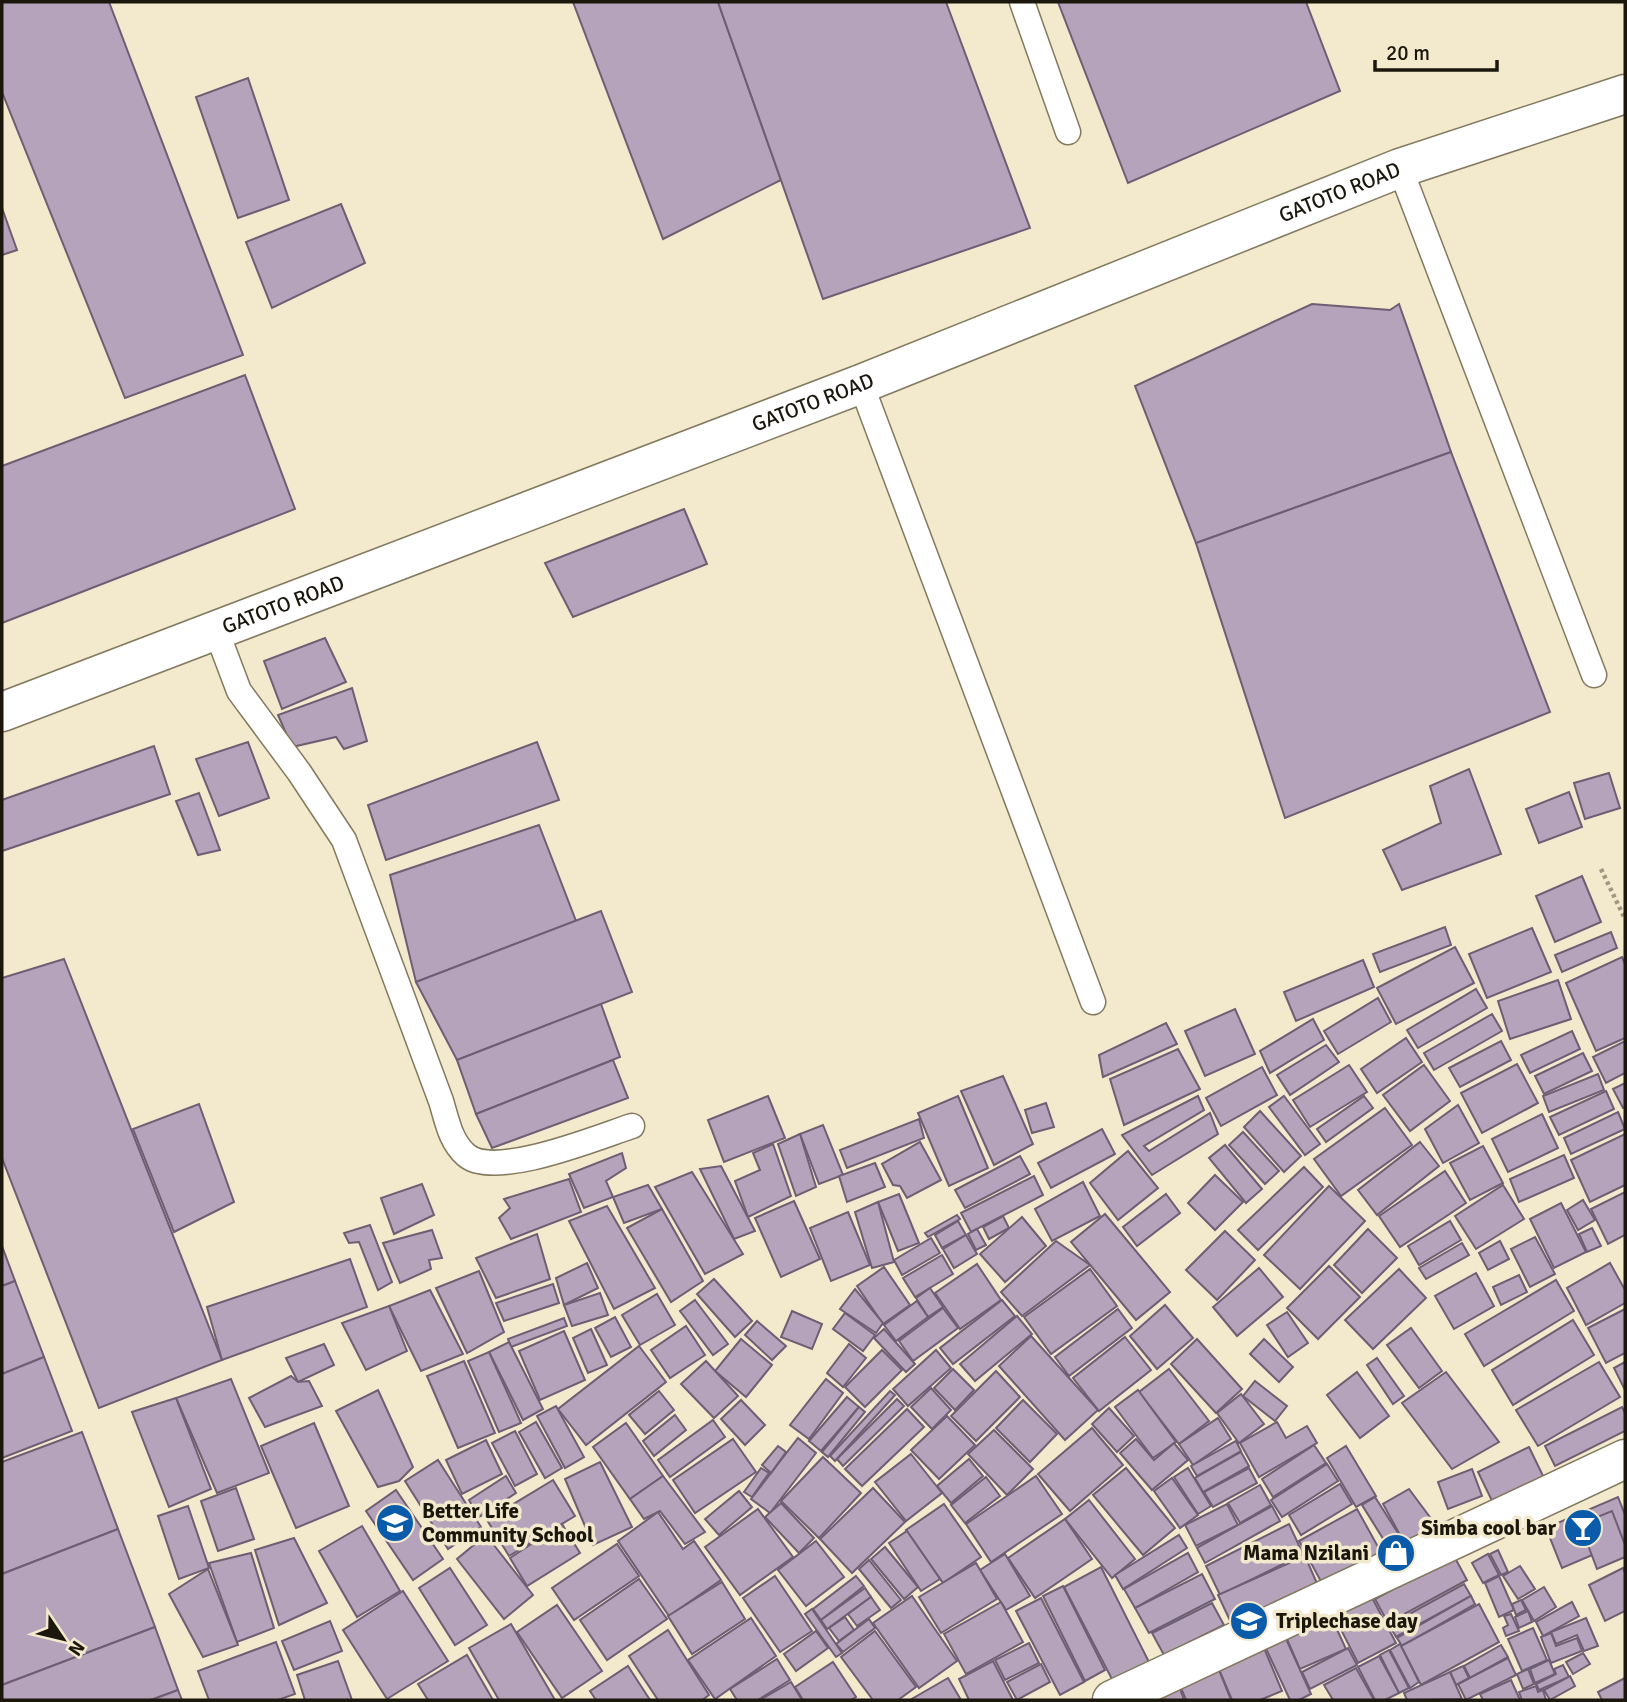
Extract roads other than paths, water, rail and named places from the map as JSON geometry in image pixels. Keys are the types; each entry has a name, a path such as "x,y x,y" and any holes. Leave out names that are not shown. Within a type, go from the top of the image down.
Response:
{"street":[{"name":"GATOTO ROAD","path":"2,712 861,384 1400,168 1625,94"},
{"path":"1112,1700 1625,1459"}],"lane":[{"path":"1022,2 1068,132"},
{"path":"1400,168 1594,675"},
{"path":"861,384 1093,1002"},
{"path":"216,630 239,691 344,839 453,1139 467,1156 487,1164 520,1161 632,1126"}],"place":[{"name":"Better Life Community School","path":"395,1523"},
{"name":"Simba cool bar","path":"1583,1528"},
{"name":"Mama Nzilani","path":"1396,1553"},
{"name":"Triplechase day","path":"1249,1621"}]}
